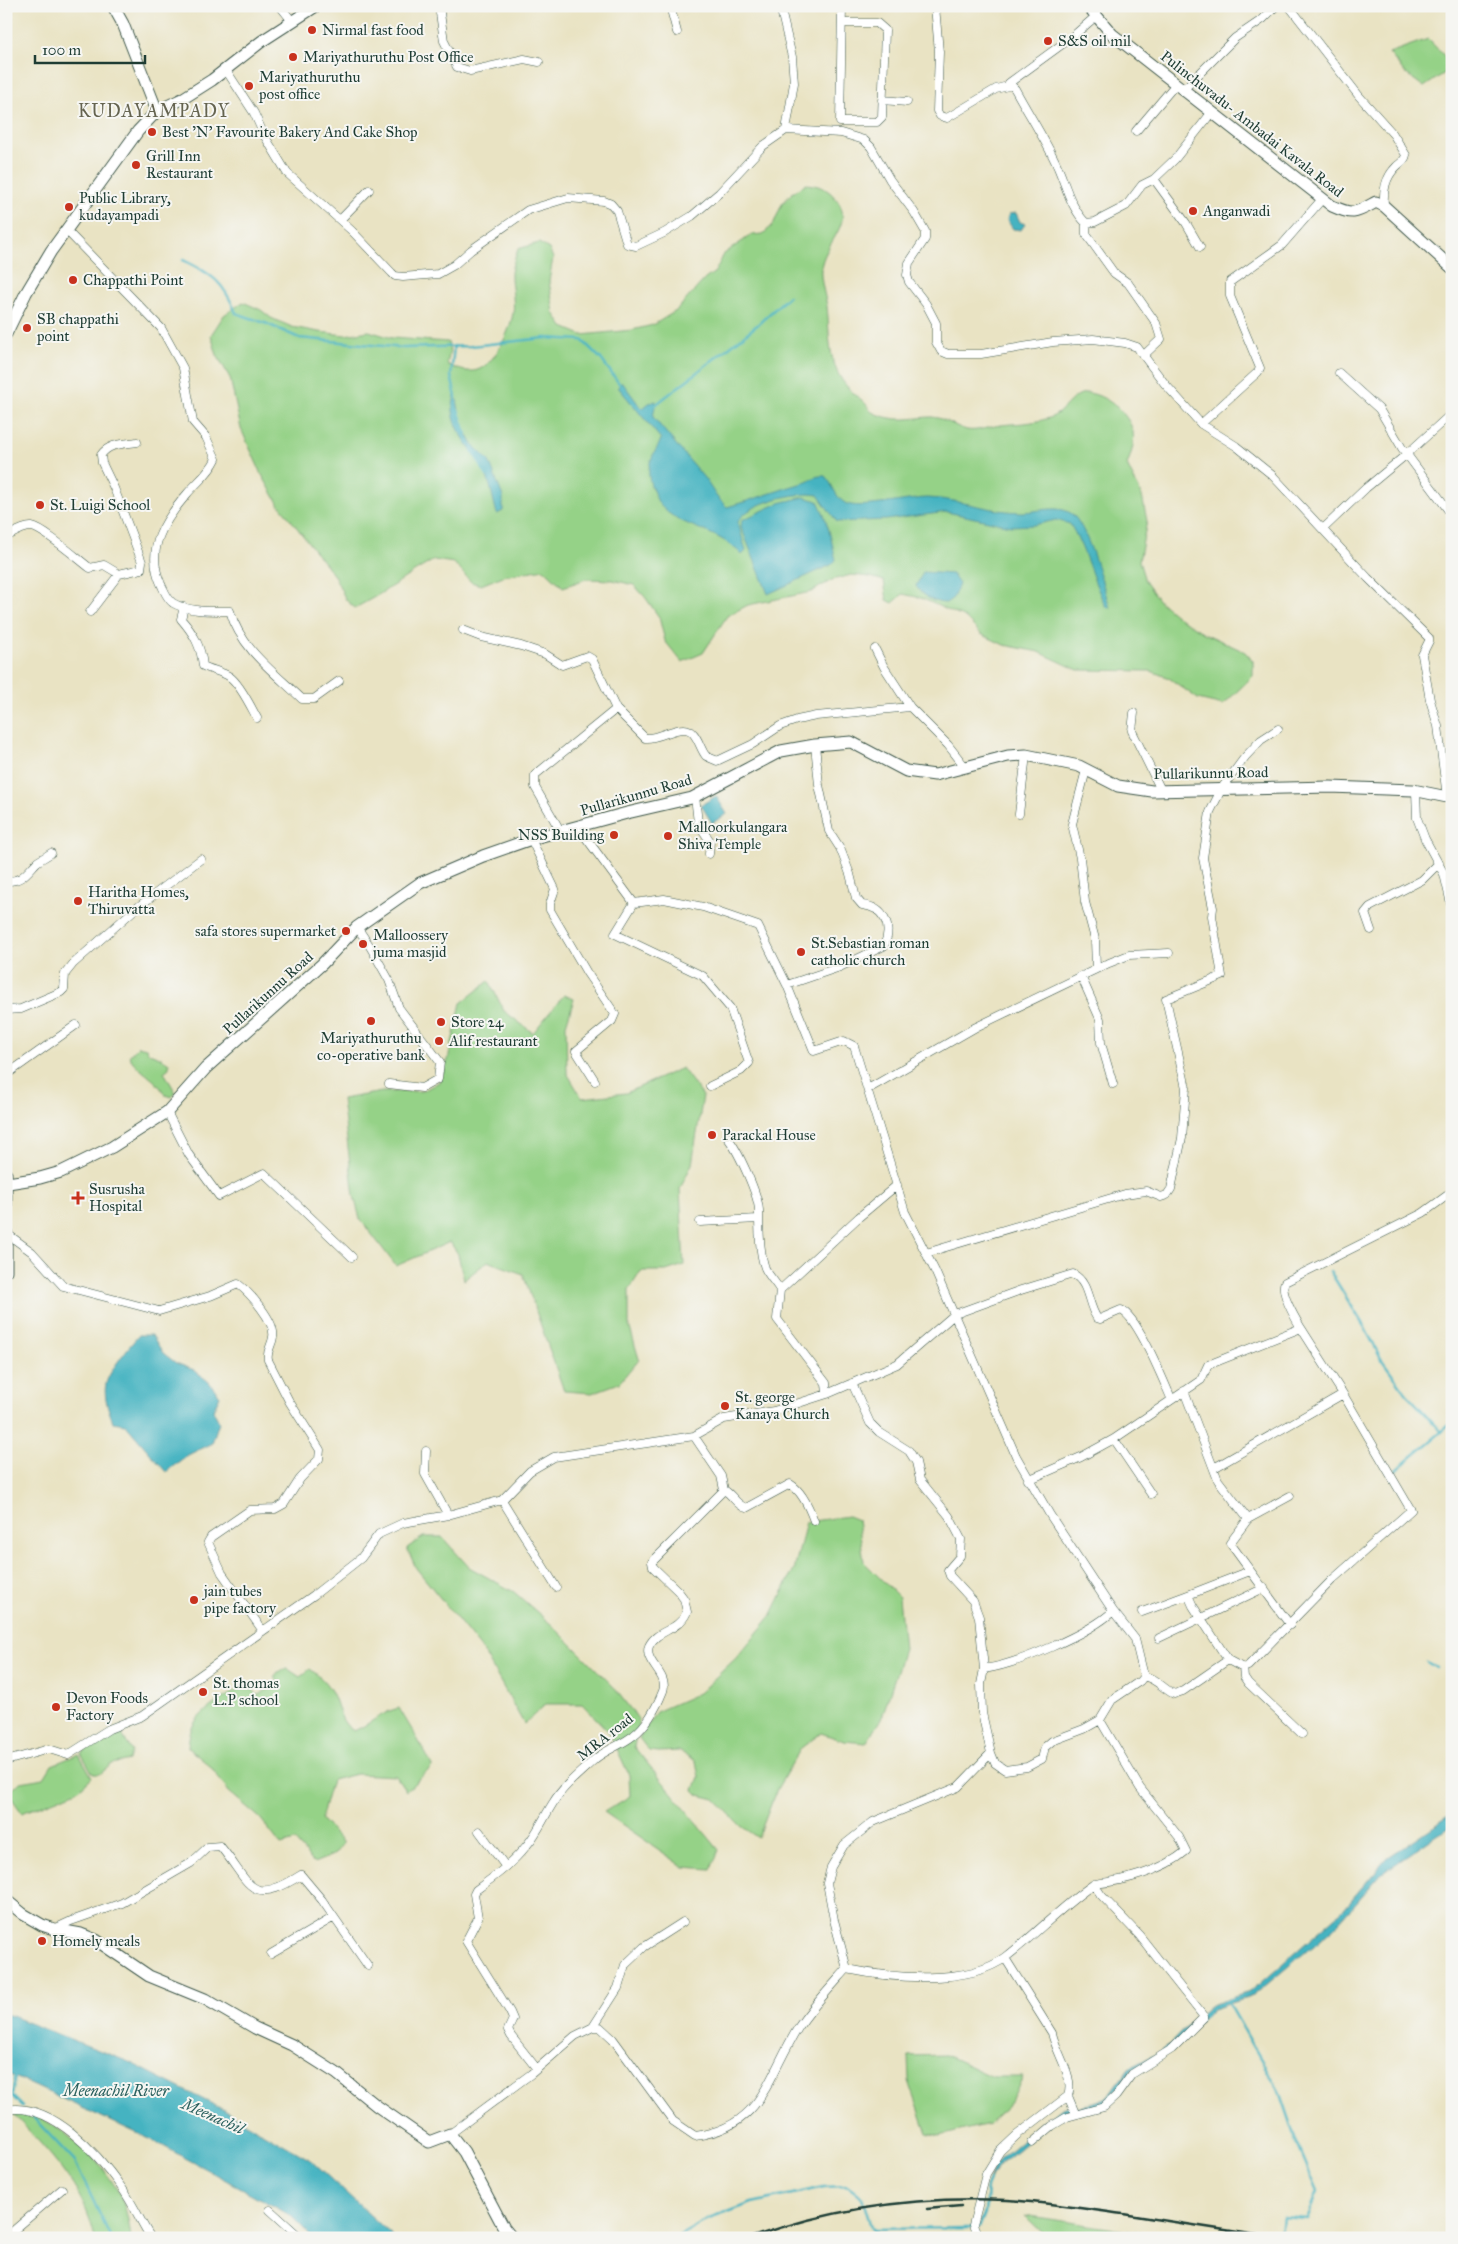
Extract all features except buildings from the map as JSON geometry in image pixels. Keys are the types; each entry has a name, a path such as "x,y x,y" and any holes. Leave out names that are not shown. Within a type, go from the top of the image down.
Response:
{"main road":[{"path":"113,6 126,32 157,111"},
{"path":"6,334 26,293 66,230 138,131 157,111 182,99 226,70 292,21 316,6"},
{"name":"Pulinchuvadu- Ambadai Kavala Road","path":"1088,6 1095,17 1112,34 1332,206 1348,214 1358,212 1376,202 1384,206"},
{"path":"1384,206 1452,268"},
{"name":"Pullarikunnu Road","path":"7,1178 40,1178 61,1172 112,1147 167,1112 206,1068 322,964 357,927 420,883 483,856 531,839 695,796 781,751 815,745 850,742 906,771 935,775 1008,756 1026,755 1079,766 1118,786 1161,790 1330,787 1416,791 1449,798"},
{"path":"6,1271 7,1178"},
{"path":"6,1900 23,1914 54,1929 81,1934 96,1940 149,1976 205,1999 255,2028 292,2045 336,2073 377,2106 430,2142 450,2134 464,2152 504,2228 512,2238"}],"street":[{"path":"280,6 292,21"},
{"path":"439,6 444,41 457,67 470,70 524,59 539,62"},
{"path":"670,6 676,32"},
{"path":"780,6 792,57 794,83 786,130"},
{"path":"842,6 840,122 877,122 882,117 885,30 877,23 842,24"},
{"path":"935,6 939,52 937,111 940,116 946,118 996,89 1009,84 1072,37 1095,17"},
{"path":"1136,131 1179,87 1235,38 1263,19 1276,6"},
{"path":"1289,6 1359,96 1393,134 1406,155 1405,159 1390,173 1386,182 1384,206"},
{"path":"226,70 254,113 264,135 287,173 340,220 395,276 404,277 438,274 454,265 471,250 528,210 568,198 604,201 611,204 617,211 628,244 636,246 664,233 692,216 719,193 763,146 786,130 852,135 864,140 871,147 890,180 914,212 925,231 925,239 910,263 907,275 909,282 926,304 936,323 936,342 942,351 948,354 981,354 1053,342 1093,339 1131,344 1137,347 1165,384 1201,424 1236,446 1272,475 1368,578 1428,638 1429,641 1422,653 1430,700 1438,726 1449,798"},
{"path":"1009,84 1015,89 1054,159 1066,183 1066,191 1081,218 1086,222 1096,222 1126,206 1142,185 1154,179 1175,159 1212,112"},
{"path":"882,100 907,102"},
{"path":"1154,179 1186,223 1200,248"},
{"path":"340,220 369,190"},
{"path":"1201,424 1258,372 1260,368 1254,358 1230,296 1230,282 1282,245 1323,198"},
{"path":"1086,222 1086,234 1114,273 1128,283 1156,323 1161,339 1144,356"},
{"path":"66,230 161,328 183,368 192,422 206,437 216,459 211,470 188,493 162,529 154,552 154,570 164,591 172,602 184,607 230,610 234,624 248,648 302,699 314,699 339,681"},
{"path":"1339,373 1379,410 1407,454 1452,515"},
{"path":"1323,529 1366,488 1452,413"},
{"path":"137,442 117,444 105,449 101,455 102,463 114,488 142,562 141,569"},
{"path":"6,537 25,528 32,527 65,548 90,568 104,565 119,574"},
{"path":"90,612 119,574 141,569 154,570"},
{"path":"184,607 181,619 193,632 201,648 204,666 214,672 230,677 247,699 257,718"},
{"path":"463,630 481,637 544,654 562,665 587,656 592,659 616,709 645,738 652,738 684,729 690,731 707,756 717,761 753,744 780,726 797,720 822,715 910,707"},
{"path":"875,649 884,667 910,707 948,745 966,768"},
{"path":"561,832 535,787 534,775 616,709"},
{"path":"1134,713 1132,731 1161,790"},
{"path":"926,1253 1125,1194 1146,1191 1161,1197 1167,1195 1171,1189 1182,1138 1186,1088 1166,999 1222,976 1212,916 1213,908 1203,858 1210,812 1222,788 1261,740 1278,729"},
{"path":"787,985 840,967 884,946 888,936 888,926 878,910 872,906 862,905 856,898 850,874 840,848 829,831 815,745"},
{"path":"1019,814 1026,755"},
{"path":"1086,770 1072,824 1080,858 1085,902 1095,940 1096,968"},
{"path":"1416,791 1417,818 1425,839 1444,874 1452,908"},
{"path":"695,796 698,823 710,841 709,854"},
{"path":"578,827 634,903"},
{"path":"531,839 555,888 550,910 587,973 615,1014 612,1021 576,1051 595,1081"},
{"path":"6,881 13,881 28,875 37,863 51,853"},
{"path":"6,1010 21,1009 64,989 65,974 74,964 134,910 201,859"},
{"path":"1371,930 1365,914 1370,907 1422,880 1439,863"},
{"path":"710,1086 742,1071 750,1063 730,1008 703,976 614,934 634,903 664,899 703,907 758,926 787,985 814,1051 844,1041 854,1046 905,1212 955,1314 1016,1456 1028,1480 1113,1611 1135,1639 1144,1676 1140,1682 1112,1700 1100,1720 1052,1741 1045,1747 1042,1760 1012,1771 1000,1768 995,1762 991,1753 982,1713 980,1684 984,1669 979,1617 973,1601 950,1576 948,1570 960,1556 961,1538 949,1516 920,1480 916,1462 909,1451 879,1432 870,1423 852,1383"},
{"path":"357,927 389,980 399,1008 440,1062 438,1080 422,1088 390,1084"},
{"path":"868,1089 976,1027 1096,968 1129,955 1169,953"},
{"path":"1081,976 1100,1019 1101,1043 1113,1084"},
{"path":"6,1075 76,1026"},
{"path":"167,1112 189,1155 219,1196 264,1173 352,1257"},
{"path":"727,1137 734,1146 759,1209 758,1219 765,1268 780,1290"},
{"path":"827,1394 826,1383 776,1319 780,1290 859,1217 897,1185"},
{"path":"1243,1668 1248,1666 1332,1580 1411,1510 1343,1394 1301,1328 1283,1293 1282,1286 1285,1282 1423,1213 1452,1192"},
{"path":"700,1222 758,1219"},
{"path":"7,1233 32,1252 63,1286 159,1311 210,1296 238,1284 250,1294 264,1312 273,1329 274,1336 267,1354 268,1360 289,1401 320,1450 319,1459 300,1479 284,1504 275,1509 250,1510 211,1537 208,1542 222,1573 261,1628"},
{"path":"6,1761 49,1749 68,1755 109,1729 142,1716 261,1628 314,1595 360,1558 379,1534 403,1523 448,1515 502,1500 530,1471 554,1457 694,1436 724,1419 774,1410 827,1394 897,1364 955,1314 1021,1290 1073,1274 1084,1284 1097,1318 1100,1319 1122,1310 1129,1315 1153,1355 1171,1398"},
{"path":"1028,1480 1081,1457 1114,1439 1171,1398 1201,1380 1208,1365 1301,1328"},
{"path":"1184,1391 1218,1480 1248,1519"},
{"path":"1214,1468 1343,1394"},
{"path":"694,1436 721,1476 724,1490 740,1506 746,1508 790,1484 796,1487 814,1521"},
{"path":"1114,1439 1151,1494"},
{"path":"426,1452 425,1474 448,1515"},
{"name":"MRA road","path":"537,2069 510,2036 508,2030 513,2019 510,2012 466,1942 478,1918 474,1894 476,1890 506,1867 527,1846 562,1790 596,1758 610,1748 634,1736 650,1716 664,1689 662,1677 649,1657 649,1647 657,1636 683,1621 687,1612 684,1599 653,1567 652,1562 724,1490"},
{"path":"1290,1496 1248,1519 1230,1543 1290,1624"},
{"path":"502,1500 556,1587"},
{"path":"1142,1612 1250,1571"},
{"path":"1160,1638 1264,1588"},
{"path":"1188,1594 1200,1618 1228,1660 1243,1668"},
{"path":"984,1669 994,1668 1051,1646 1088,1628 1113,1611"},
{"path":"1144,1676 1159,1682 1166,1690 1174,1694 1183,1691 1228,1660"},
{"path":"1243,1668 1244,1677 1248,1683 1302,1734"},
{"path":"847,1969 899,1977 934,1977 985,1968 1005,1958 1072,1899 1094,1884 1126,1880 1174,1861 1186,1851 1179,1837 1140,1788 1100,1720"},
{"path":"847,1969 834,1920 827,1882 831,1867 844,1845 873,1822 958,1787 991,1753"},
{"path":"479,1831 506,1867"},
{"path":"54,1929 139,1894 191,1863 208,1847 213,1845 220,1846 241,1875 255,1890 260,1892 278,1888 302,1875 368,1966"},
{"path":"1032,2143 1052,2126 1075,2113 1104,2107 1116,2096 1132,2074 1172,2048 1204,2017 1139,1935 1094,1884"},
{"path":"270,1954 334,1917"},
{"path":"593,2027 618,1988 625,1965 644,1947 683,1922"},
{"path":"1005,1958 1052,2033 1055,2048 1069,2080 1068,2096 1075,2113"},
{"path":"450,2134 537,2069 575,2036 593,2027 600,2027 613,2038 673,2120 695,2136 714,2134 733,2125 764,2095 798,2028 847,1969"},
{"path":"978,2238 973,2225 986,2174 1000,2151 1017,2135 1068,2096"},
{"path":"6,2110 27,2109 46,2116 67,2129 123,2189 151,2238"},
{"path":"6,2238 62,2189"},
{"path":"270,2210 301,2238"}],"green space":[{"path":"1428,39 1452,64 1452,68 1424,87 1405,73 1389,53"},
{"path":"805,184 819,186 827,190 834,196 842,209 840,226 823,260 821,269 827,306 830,347 836,370 842,381 872,412 896,419 932,417 963,429 975,430 1049,418 1059,413 1071,400 1080,394 1086,393 1108,401 1127,418 1133,432 1133,441 1127,465 1142,496 1147,521 1139,561 1145,581 1159,601 1178,617 1204,633 1245,652 1253,661 1253,676 1223,705 1198,699 1169,678 1151,671 1078,670 1039,652 1004,645 981,634 965,618 921,598 903,594 893,603 887,600 884,581 871,577 851,575 832,580 811,592 748,605 727,616 703,653 682,662 665,641 659,617 645,597 634,585 613,580 586,579 563,587 544,569 503,576 481,585 471,582 454,563 434,560 355,608 346,600 335,577 278,503 262,475 241,429 230,378 217,355 211,335 224,315 243,302 261,310 271,318 292,327 345,335 369,331 392,338 448,342 450,352 447,364 462,370 473,371 480,369 494,357 508,330 513,308 511,272 518,249 539,243 549,249 553,258 549,281 554,313 563,327 582,335 632,330 653,325 676,311 705,279 715,272 724,254 751,235 763,234 773,225 782,204 792,193"},
{"path":"489,981 504,1011 533,1033 564,995 574,999 566,1025 567,1073 582,1098 626,1093 682,1068 703,1096 692,1164 680,1189 684,1265 666,1271 641,1271 629,1290 629,1325 639,1359 619,1383 592,1393 564,1391 523,1274 488,1261 464,1280 458,1254 450,1242 396,1266 360,1219 354,1196 342,1099 382,1092 423,1091 439,1082 448,1060 461,1003"},
{"path":"138,1046 146,1048 149,1053 169,1063 169,1068 164,1072 176,1093 172,1097 165,1095 162,1089 129,1056"},
{"path":"848,1516 858,1520 864,1562 899,1597 904,1649 882,1717 866,1743 844,1741 821,1733 801,1748 777,1789 758,1838 741,1826 715,1799 699,1795 694,1790 699,1777 696,1761 679,1751 649,1751 639,1738 656,1712 699,1693 736,1658 771,1616 795,1567 806,1522"},
{"path":"423,1537 442,1537 469,1567 514,1592 553,1626 612,1685 639,1720 634,1747 719,1850 711,1869 684,1867 604,1812 630,1796 629,1775 609,1732 582,1704 546,1704 524,1724 483,1651 416,1568 407,1548"},
{"path":"288,1669 300,1677 310,1669 321,1679 333,1694 346,1725 354,1731 387,1712 399,1708 432,1767 406,1791 396,1776 356,1774 332,1780 321,1819 343,1843 335,1854 314,1863 295,1841 281,1845 260,1818 228,1791 210,1766 188,1748 192,1727 198,1718 211,1706 249,1685 258,1696 278,1682 274,1677 278,1672"},
{"path":"115,1731 121,1733 132,1751 129,1760 112,1764 100,1774 93,1774 81,1753"},
{"path":"79,1754 92,1777 77,1791 22,1813 10,1792 20,1782 44,1778 52,1765"},
{"path":"946,2055 993,2077 1023,2077 1007,2107 988,2124 940,2136 927,2133 909,2081 908,2056"},
{"path":"27,2110 67,2135 91,2155 101,2167 119,2193 127,2215 131,2238 95,2238 90,2219 73,2185 51,2155 12,2113"},
{"path":"1024,2215 1173,2238 1048,2238"}],"water":[{"path":"1016,213 1020,222 1025,224 1021,230 1013,229 1007,220 1009,214"},
{"path":"622,382 642,409 649,403 656,401 653,417 727,507 806,482 815,477 825,476 836,494 845,503 852,505 872,505 928,498 1010,511 1022,512 1056,509 1069,512 1080,524 1085,534 1110,608 1106,607 1101,597 1076,534 1070,524 1056,520 1034,525 1011,526 947,512 886,520 837,522 818,495 798,495 762,504 743,515 738,522 746,551 742,555 722,539 678,519 660,505 652,487 649,472 652,457 661,439 618,387"},
{"path":"456,394 461,422 473,445 489,461 503,497 503,511 497,514 485,472 462,435 453,415 453,404"},
{"path":"804,497 818,501 827,523 836,560 831,565 768,594 741,527 742,520 779,503"},
{"path":"923,572 952,574 959,584 953,598 946,603 942,603 922,593 916,586"},
{"path":"716,796 727,814 712,823 701,805"},
{"path":"139,1335 152,1335 163,1353 176,1363 194,1370 209,1382 220,1396 213,1410 219,1422 212,1443 186,1456 166,1472 125,1424 113,1422 106,1398 106,1384 111,1373 120,1358"},
{"path":"1452,1814 1452,1825 1381,1874 1333,1929 1253,1996 1213,2009 1170,2048 1132,2070 1111,2099 1097,2107 1068,2111 1058,2116 997,2167 988,2184 994,2166 1001,2158 1060,2109 1067,2106 1076,2109 1108,2097 1129,2068 1156,2054 1170,2044 1211,2005 1250,1992 1340,1913 1387,1858"},
{"name":"Meenachil River","path":"6,2014 129,2062 224,2110 309,2159 395,2238 313,2238 290,2215 154,2141 6,2073"}],"waterway":[{"path":"183,260 216,280 227,294 236,313 299,338 404,348 471,346 545,338 582,340 601,359 621,386"},
{"path":"654,406 756,326 789,296"},
{"path":"454,346 451,376 456,397"},
{"path":"458,410 466,433"},
{"path":"472,450 487,476"},
{"path":"1330,1271 1365,1328 1380,1357 1406,1393 1442,1432"},
{"path":"1396,1470 1452,1423"},
{"path":"1427,1662 1436,1668"},
{"path":"1228,2002 1279,2091 1296,2141 1318,2192 1307,2219 1283,2217 1281,2234"},
{"path":"15,2077 12,2096 23,2107"},
{"path":"29,2113 75,2162 111,2238"},
{"path":"977,2228 979,2228 985,2213 987,2187 990,2180"},
{"path":"675,2238 709,2219 752,2203 824,2187 847,2186 862,2197 873,2229 972,2228"}],"railway":[{"path":"750,2238 813,2219 877,2206 909,2202 974,2199 1051,2204 1276,2238"},
{"path":"927,2209 961,2206"}],"place":[{"name":"Nirmal fast food","path":"312,30"},
{"name":"S&S oil mil","path":"1048,41"},
{"name":"Mariyathuruthu Post Office","path":"293,57"},
{"name":"Mariyathuruthu post office","path":"249,86"},
{"name":"Best 'N' Favourite Bakery And Cake Shop","path":"152,132"},
{"name":"Grill Inn Restaurant","path":"136,165"},
{"name":"Public Library, kudayampadi","path":"69,207"},
{"name":"Anganwadi","path":"1193,211"},
{"name":"Chappathi Point","path":"73,280"},
{"name":"SB chappathi point","path":"27,328"},
{"name":"St. Luigi School","path":"40,505"},
{"name":"NSS Building","path":"614,835"},
{"name":"Malloorkulangara Shiva Temple","path":"668,836"},
{"name":"Haritha Homes, Thiruvatta","path":"78,901"},
{"name":"safa stores supermarket","path":"346,931"},
{"name":"Malloossery juma masjid","path":"363,944"},
{"name":"St.Sebastian roman catholic church","path":"801,952"},
{"name":"Mariyathuruthu co-operative bank","path":"371,1021"},
{"name":"Store 24","path":"441,1022"},
{"name":"Alif restaurant","path":"439,1041"},
{"name":"Parackal House","path":"712,1135"},
{"name":"Susrusha Hospital","path":"78,1198"},
{"name":"St. george Kanaya Church","path":"725,1406"},
{"name":"jain tubes pipe factory","path":"194,1600"},
{"name":"St. thomas L.P school","path":"203,1692"},
{"name":"Devon Foods Factory","path":"56,1707"},
{"name":"Homely meals","path":"42,1941"}],"district":[{"name":"KUDAYAMPADY","path":"154,111"}],"water label":[{"name":"Meenachil","path":"213,2116"}]}
